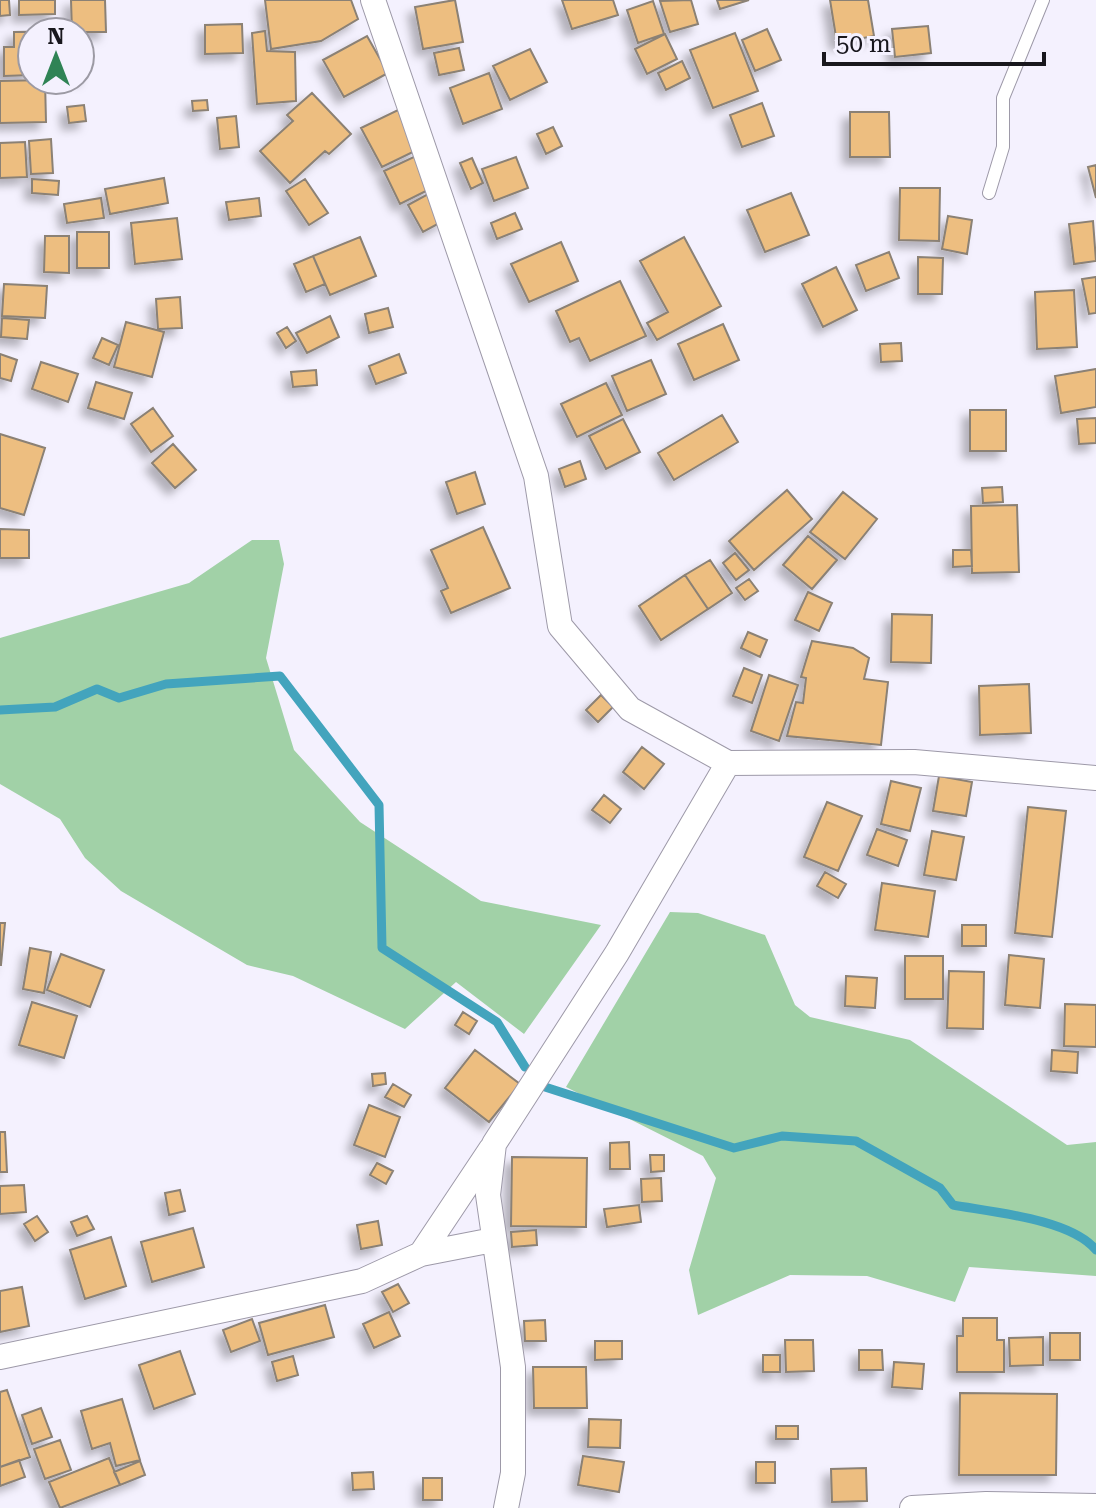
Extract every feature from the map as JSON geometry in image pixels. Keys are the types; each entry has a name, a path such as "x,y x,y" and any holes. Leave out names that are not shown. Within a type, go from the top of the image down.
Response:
{"street":[{"path":"373,0 536,476 560,626 630,709 728,763 914,762 1096,778"},
{"path":"421,1254 617,953 728,763"},
{"path":"494,1144 488,1195 513,1367 513,1473 506,1508"},
{"path":"0,1357 362,1281 421,1254 493,1240"},
{"path":"912,1508 986,1504 1096,1506"}],"lane":[{"path":"989,193 1003,147 1003,98 1043,0"}],"green space":[{"path":"252,540 279,540 284,564 266,658 294,750 360,822 481,901 601,925 524,1034 456,982 405,1029 293,976 247,965 121,891 85,858 60,819 0,784 0,638 189,583"},
{"path":"670,912 698,913 765,935 795,1005 810,1017 910,1040 1067,1145 1096,1142 1096,1276 969,1267 955,1302 867,1276 790,1275 698,1315 689,1270 716,1178 703,1156 566,1087"}],"building":[{"path":"0,0 9,0 10,15 0,16"},
{"path":"19,0 55,0 55,14 19,15"},
{"path":"71,0 105,0 106,32 96,32 96,16 72,16"},
{"path":"265,0 351,0 358,19 321,41 271,49"},
{"path":"455,0 463,42 423,49 415,7"},
{"path":"562,0 613,0 618,15 572,29"},
{"path":"691,0 698,24 670,32 660,1"},
{"path":"717,0 749,0 720,9"},
{"path":"830,0 868,0 874,36 837,43"},
{"path":"653,1 664,34 638,43 627,10"},
{"path":"242,24 243,53 205,54 205,25"},
{"path":"928,26 931,53 895,57 892,29"},
{"path":"767,29 781,60 755,71 742,40"},
{"path":"265,31 267,51 295,52 296,101 257,104 252,33"},
{"path":"14,32 16,76 4,76 4,47 14,47"},
{"path":"735,33 758,91 713,108 690,50"},
{"path":"665,34 677,59 647,74 635,49"},
{"path":"367,36 388,73 344,97 323,60"},
{"path":"459,48 464,70 439,75 434,53"},
{"path":"530,49 547,82 510,100 493,66"},
{"path":"682,61 690,78 666,90 658,73"},
{"path":"489,73 502,109 463,124 450,88"},
{"path":"0,81 16,81 16,96 45,96 46,122 0,123"},
{"path":"312,93 351,134 329,154 325,151 290,183 260,151 293,121 287,115"},
{"path":"207,100 208,110 193,111 192,101"},
{"path":"762,103 774,136 742,147 730,115"},
{"path":"84,105 86,121 69,123 67,107"},
{"path":"398,110 419,149 382,167 361,128"},
{"path":"850,112 889,112 890,157 850,157"},
{"path":"236,116 239,147 220,149 217,118"},
{"path":"553,127 562,146 546,154 537,134"},
{"path":"51,139 53,173 31,174 29,141"},
{"path":"25,142 27,177 0,178 0,143"},
{"path":"418,155 434,187 400,204 384,171"},
{"path":"516,157 528,188 494,201 482,169"},
{"path":"472,158 483,183 471,189 460,163"},
{"path":"1096,165 1096,198 1088,167"},
{"path":"164,178 168,203 110,214 105,189"},
{"path":"32,179 59,181 58,195 32,193"},
{"path":"305,179 328,213 309,225 286,191"},
{"path":"900,188 940,188 939,241 899,240"},
{"path":"430,193 445,220 423,232 408,205"},
{"path":"791,193 809,235 765,252 747,210"},
{"path":"101,198 104,218 67,223 64,204"},
{"path":"259,198 261,216 229,220 226,202"},
{"path":"515,213 522,229 497,239 491,223"},
{"path":"948,216 972,220 967,254 942,249"},
{"path":"177,218 182,259 135,264 131,223"},
{"path":"1093,221 1096,261 1074,264 1069,224"},
{"path":"77,232 109,232 109,268 77,268"},
{"path":"45,236 69,236 69,273 44,272"},
{"path":"360,237 376,276 330,295 313,256"},
{"path":"684,237 721,306 657,340 647,323 668,312 640,261"},
{"path":"561,242 578,281 529,302 511,264"},
{"path":"889,252 899,278 866,291 856,265"},
{"path":"313,256 325,284 306,292 294,264"},
{"path":"918,257 943,258 942,294 918,294"},
{"path":"836,267 857,310 823,327 802,284"},
{"path":"1096,277 1096,313 1089,314 1082,279"},
{"path":"620,281 646,336 590,361 579,338 570,342 556,311"},
{"path":"4,284 47,286 45,318 2,316"},
{"path":"1074,290 1077,347 1037,349 1035,292"},
{"path":"180,297 182,328 158,329 156,299"},
{"path":"388,308 393,327 369,333 365,314"},
{"path":"330,316 339,337 307,353 296,333"},
{"path":"2,318 29,320 27,339 1,337"},
{"path":"126,322 164,332 152,377 114,367"},
{"path":"723,324 739,360 694,380 678,344"},
{"path":"287,327 296,341 286,348 277,333"},
{"path":"102,338 118,345 109,365 93,358"},
{"path":"901,343 902,361 881,362 880,344"},
{"path":"0,354 17,360 11,381 0,378"},
{"path":"399,354 406,373 376,384 369,366"},
{"path":"651,360 666,394 627,411 612,376"},
{"path":"41,362 78,374 68,402 32,389"},
{"path":"1096,369 1096,407 1061,413 1055,376"},
{"path":"316,370 317,385 293,387 291,372"},
{"path":"96,382 132,393 124,419 88,408"},
{"path":"606,383 622,415 577,437 561,404"},
{"path":"153,408 173,436 151,452 131,424"},
{"path":"970,410 1006,410 1006,451 970,451"},
{"path":"722,415 738,442 674,480 658,453"},
{"path":"1096,418 1096,443 1079,444 1077,419"},
{"path":"623,419 640,452 606,469 589,436"},
{"path":"0,434 45,448 24,515 0,508"},
{"path":"173,444 196,470 175,488 152,463"},
{"path":"580,461 586,479 565,487 559,469"},
{"path":"475,472 485,504 457,514 446,482"},
{"path":"1002,487 1003,502 983,503 982,488"},
{"path":"787,490 812,519 754,570 729,541"},
{"path":"843,492 877,519 845,559 810,532"},
{"path":"1017,505 1019,572 972,573 971,506"},
{"path":"483,527 510,588 451,613 441,591 448,588 431,550"},
{"path":"0,529 29,530 29,558 0,558"},
{"path":"808,536 837,560 812,589 783,565"},
{"path":"953,550 971,550 972,566 953,567"},
{"path":"735,553 749,570 736,580 723,563"},
{"path":"710,560 732,593 708,609 685,575"},
{"path":"685,575 708,609 661,640 639,606"},
{"path":"749,579 758,591 745,600 736,588"},
{"path":"808,592 832,603 819,631 795,620"},
{"path":"892,614 932,615 931,663 891,662"},
{"path":"748,632 767,640 760,657 741,648"},
{"path":"812,641 853,648 869,658 864,679 888,682 881,745 787,736 796,702 803,703 806,678 801,677"},
{"path":"744,668 762,675 752,703 733,696"},
{"path":"769,675 798,685 779,741 751,731"},
{"path":"1029,684 1031,733 980,735 979,686"},
{"path":"601,695 613,707 598,722 586,710"},
{"path":"642,747 664,764 644,789 623,772"},
{"path":"939,776 972,782 966,816 933,811"},
{"path":"891,781 921,788 910,831 881,824"},
{"path":"604,795 621,809 610,823 592,810"},
{"path":"827,802 862,816 838,871 804,857"},
{"path":"1028,807 1066,811 1052,937 1015,933"},
{"path":"877,829 907,840 898,866 867,855"},
{"path":"932,831 964,837 956,880 924,875"},
{"path":"825,872 846,884 838,898 817,886"},
{"path":"882,883 935,891 928,937 875,930"},
{"path":"0,923 5,923 1,965 0,965"},
{"path":"962,925 986,925 986,946 962,946"},
{"path":"30,948 51,952 44,993 23,989"},
{"path":"61,954 104,970 90,1007 47,990"},
{"path":"1009,955 1044,959 1040,1008 1005,1005"},
{"path":"905,956 943,956 943,999 905,999"},
{"path":"949,971 984,972 983,1029 947,1028"},
{"path":"846,976 877,978 875,1008 845,1006"},
{"path":"32,1002 77,1016 64,1058 19,1045"},
{"path":"1065,1004 1096,1005 1096,1047 1064,1046"},
{"path":"463,1012 477,1021 469,1034 455,1025"},
{"path":"475,1050 520,1084 489,1122 445,1088"},
{"path":"1052,1050 1078,1052 1077,1073 1051,1071"},
{"path":"385,1073 386,1084 373,1086 372,1074"},
{"path":"393,1084 411,1095 404,1107 385,1097"},
{"path":"369,1105 400,1117 385,1157 354,1145"},
{"path":"0,1132 5,1132 7,1172 0,1172"},
{"path":"629,1142 630,1169 610,1169 610,1143"},
{"path":"650,1155 664,1155 664,1171 651,1172"},
{"path":"512,1157 587,1158 586,1227 511,1226"},
{"path":"377,1163 393,1171 386,1184 370,1175"},
{"path":"661,1178 662,1201 642,1202 641,1179"},
{"path":"24,1185 26,1212 0,1214 0,1186"},
{"path":"180,1190 185,1211 169,1215 165,1193"},
{"path":"639,1205 641,1222 607,1227 604,1209"},
{"path":"37,1216 48,1232 35,1241 24,1224"},
{"path":"87,1216 94,1229 77,1236 71,1222"},
{"path":"378,1221 382,1245 361,1249 357,1225"},
{"path":"193,1228 204,1267 152,1282 141,1242"},
{"path":"536,1230 537,1245 512,1247 511,1232"},
{"path":"111,1237 126,1286 85,1299 70,1250"},
{"path":"398,1284 409,1303 393,1312 382,1292"},
{"path":"22,1287 29,1326 0,1332 0,1291"},
{"path":"325,1305 334,1337 268,1355 259,1323"},
{"path":"389,1312 400,1336 374,1348 363,1324"},
{"path":"963,1318 997,1318 997,1340 1004,1340 1004,1372 957,1372 957,1336 963,1336"},
{"path":"252,1319 260,1341 231,1352 223,1330"},
{"path":"545,1320 546,1341 525,1341 524,1321"},
{"path":"1050,1333 1080,1333 1080,1360 1050,1360"},
{"path":"1043,1337 1043,1365 1010,1366 1009,1338"},
{"path":"785,1340 813,1340 814,1371 786,1372"},
{"path":"595,1341 622,1341 622,1359 595,1360"},
{"path":"859,1350 882,1350 883,1370 859,1370"},
{"path":"180,1351 195,1394 154,1409 139,1365"},
{"path":"763,1355 780,1355 780,1372 763,1372"},
{"path":"293,1356 298,1375 277,1381 272,1362"},
{"path":"894,1362 924,1364 922,1389 892,1387"},
{"path":"533,1367 586,1367 587,1408 534,1408"},
{"path":"7,1390 30,1457 0,1467 0,1392"},
{"path":"960,1393 1057,1394 1056,1475 959,1475"},
{"path":"122,1399 140,1460 116,1466 110,1443 92,1449 81,1411"},
{"path":"41,1408 52,1437 32,1444 22,1415"},
{"path":"589,1419 621,1420 620,1448 588,1447"},
{"path":"776,1426 798,1426 798,1439 776,1439"},
{"path":"60,1440 71,1470 45,1479 34,1449"},
{"path":"583,1456 624,1462 619,1492 578,1485"},
{"path":"109,1458 120,1485 60,1508 49,1482"},
{"path":"19,1460 25,1477 0,1486 0,1467"},
{"path":"140,1461 145,1475 120,1485 114,1472"},
{"path":"756,1462 775,1462 775,1483 756,1483"},
{"path":"866,1468 867,1501 832,1502 831,1469"},
{"path":"373,1472 374,1489 353,1490 352,1473"},
{"path":"423,1478 442,1478 442,1500 423,1500"}],"waterway":[{"path":"0,710 55,707 97,689 119,698 166,684 280,676 379,805 382,948 497,1022 525,1067"},
{"path":"545,1087 734,1148 782,1136 856,1141 940,1188 953,1205 1050,1224 1084,1239 1096,1250"}]}
